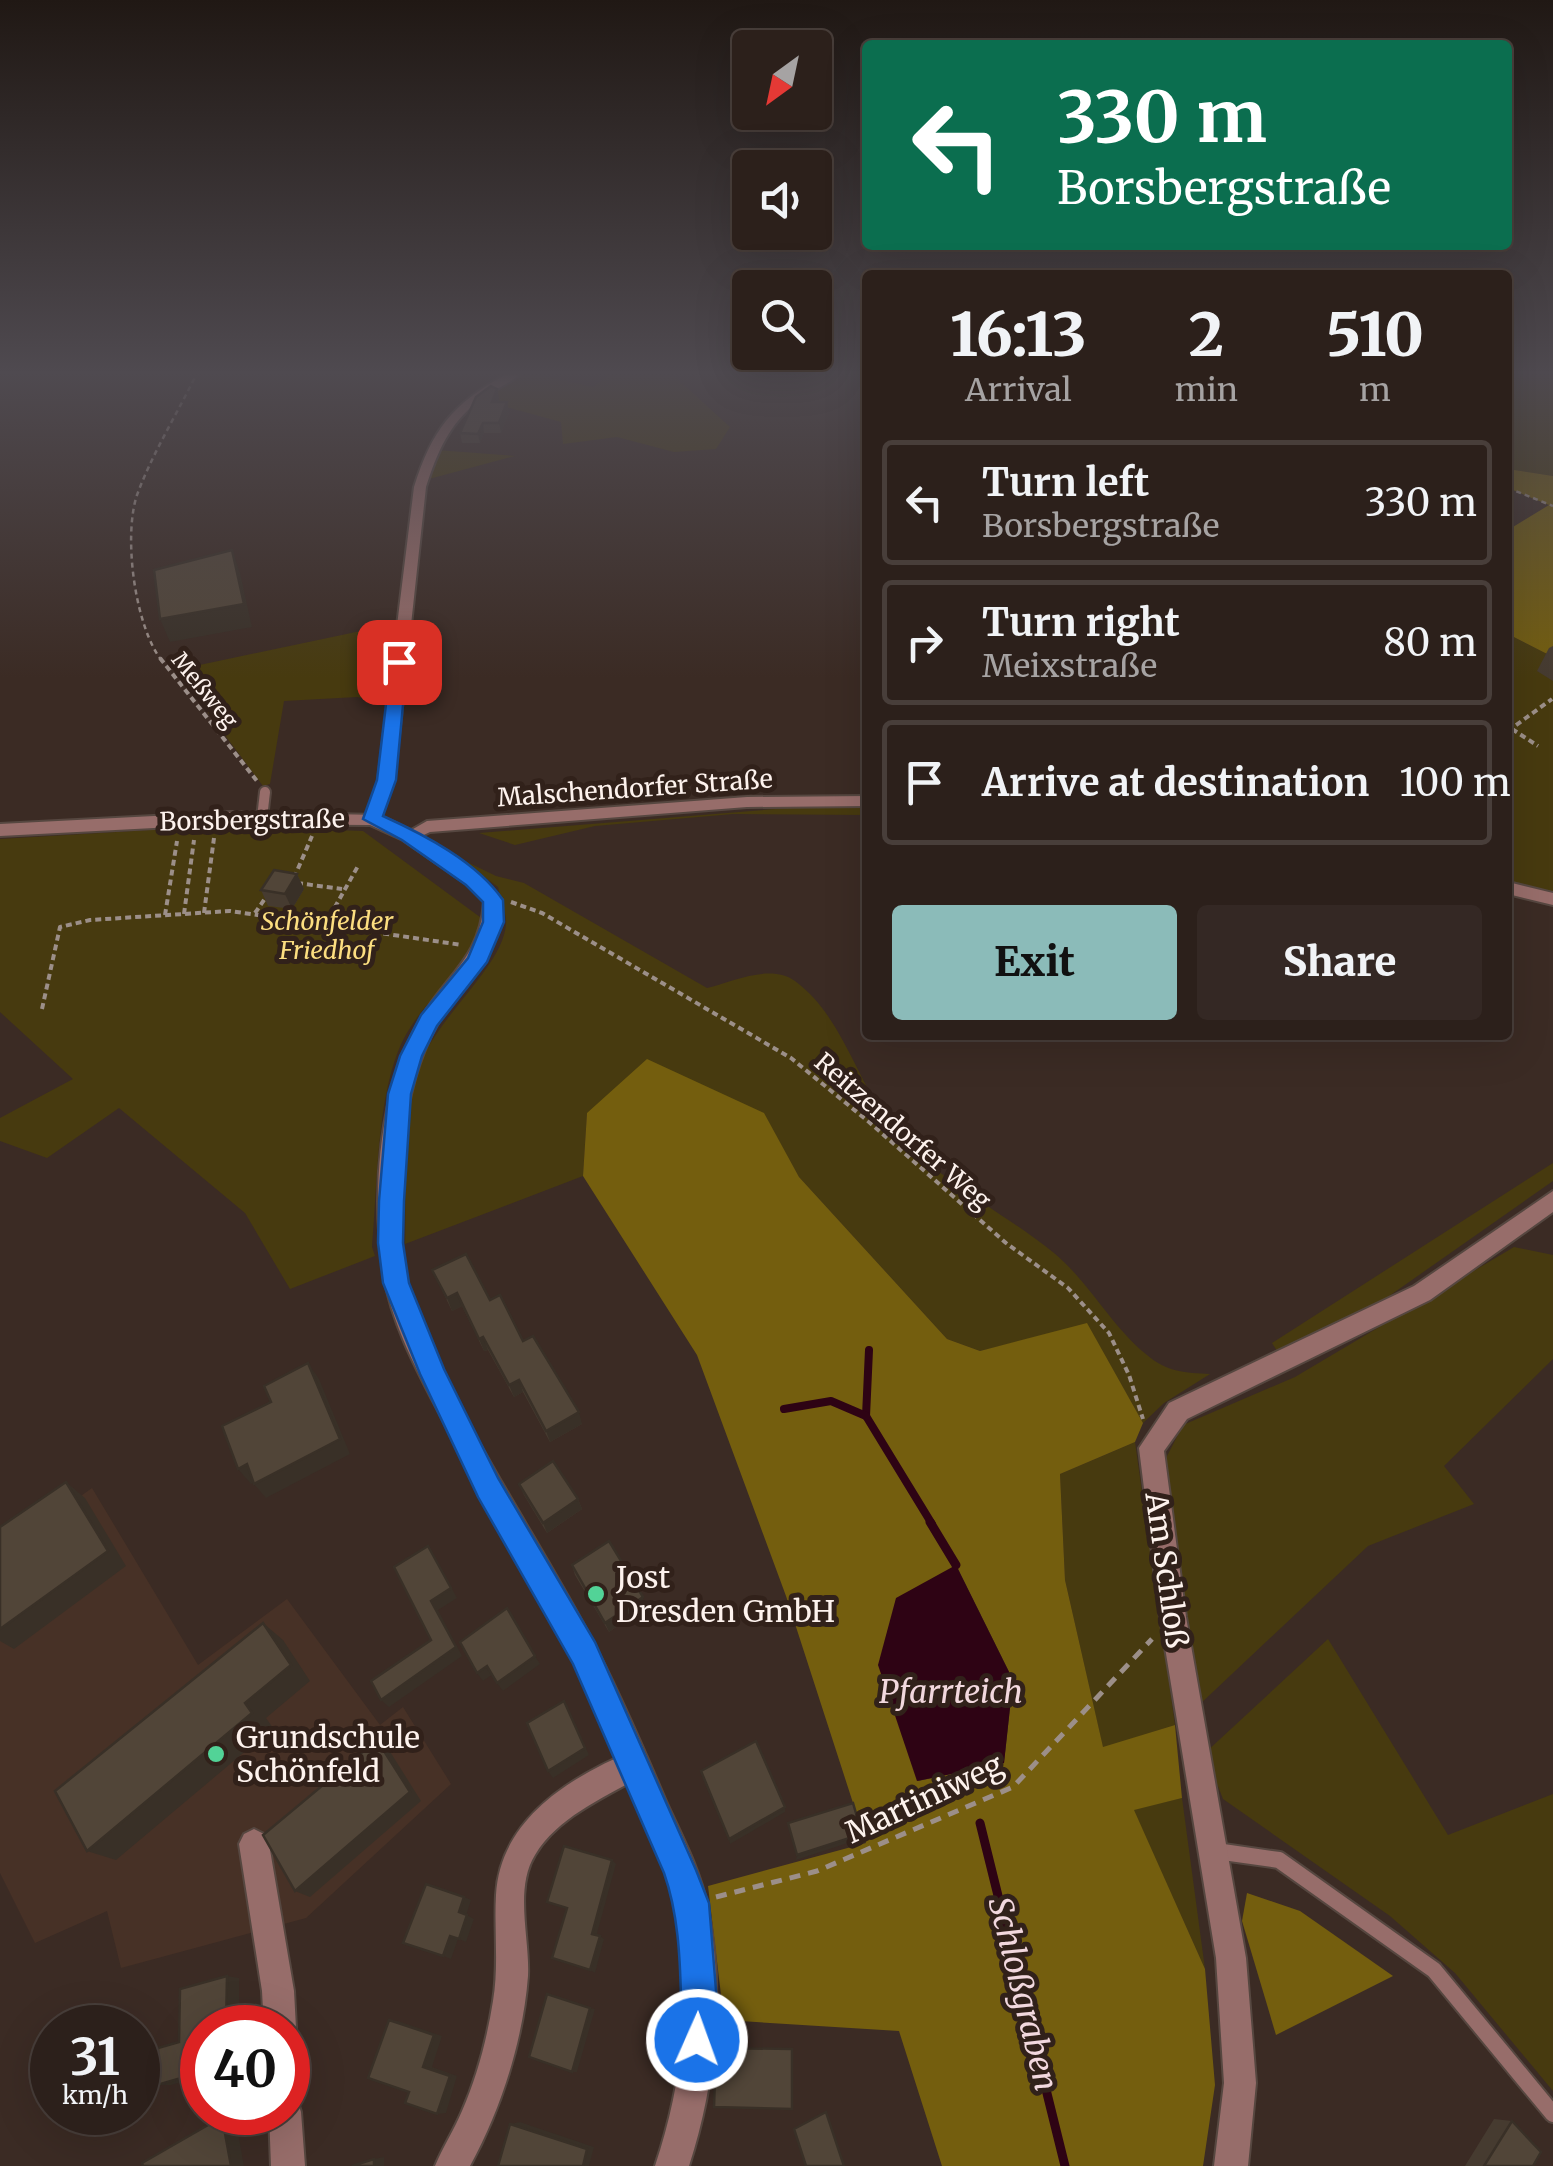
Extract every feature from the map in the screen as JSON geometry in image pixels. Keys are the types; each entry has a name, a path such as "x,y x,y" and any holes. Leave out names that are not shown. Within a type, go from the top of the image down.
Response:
{"street":[{"path":"373,819 386,780 423,476"},
{"name":"Malschendorfer Straße","path":"409,836 428,827 746,802 862,801"},
{"name":"Borsbergstraße","path":"0,830 262,818 373,819 409,836 473,880 493,900"},
{"path":"1512,889 1553,898"},
{"path":"493,900 494,922 484,949 429,1021 411,1056 400,1094 391,1243 396,1283 433,1374 481,1473 584,1653 692,1903 700,2003 694,2078 672,2166"},
{"path":"1151,1448 1178,1411 1422,1293 1553,1200"},
{"name":"Am Schloß","path":"1151,1448 1172,1617 1230,1958 1240,2083 1232,2166"},
{"path":"452,2166 474,2128 512,1979 514,1867 525,1843 546,1819 635,1764"},
{"path":"254,1844 277,2005"},
{"path":"286,2135 288,2166"}],"lane":[{"path":"262,818 264,792"},
{"path":"1212,1850 1278,1860 1434,1970 1553,2114"}],"path":[{"name":"Meßweg","path":"147,476 136,498 130,576 150,647 264,792"},
{"path":"1512,490 1553,506"},
{"path":"1512,730 1552,700"},
{"path":"1512,732 1538,746"},
{"path":"321,818 293,882 345,890"},
{"path":"204,912 214,836"},
{"path":"184,914 194,840"},
{"path":"165,915 177,841"},
{"path":"325,925 358,866"},
{"path":"254,914 270,892"},
{"name":"Reitzendorfer Weg","path":"493,900 518,903 542,913 791,1058 829,1086 998,1236 1061,1280 1093,1311 1133,1377 1151,1448"},
{"path":"42,1009 60,926 90,920 204,912 254,914 484,949"},
{"name":"Martiniweg","path":"692,1903 817,1871 1013,1787 1172,1617"}],"shaded area":[{"path":"1512,476 1553,476 1553,657 1512,636 1512,528 1549,505 1512,490"},
{"path":"647,1059 764,1113 799,1177 947,1339 980,1351 1087,1323 1143,1423 1135,1442 1060,1474 1065,1580 1103,1747 1175,1725 1182,1798 1134,1810 1205,1969 1215,2085 1203,2166 942,2166 899,2031 724,2020 708,1886 866,1843 786,1596 697,1355 583,1176 587,1113","holes":["956,1565 1013,1680 1004,1763 918,1781"]},
{"name":"Grundschule Schönfeld","path":"92,1488 198,1665 287,1599 380,1725 403,1707 451,1784 306,1918 121,1968 107,1911 35,1943 0,1873 0,1554"},
{"path":"1247,1893 1300,1911 1393,1976 1276,2035 1242,1921"}],"green space":[{"path":"394,624 385,703 357,697 284,701 270,784 263,786 176,670"},
{"path":"1512,636 1553,657 1553,893 1512,884"},
{"path":"812,806 862,807 862,815 733,814 595,826 515,845 479,833"},
{"name":"Schönfelder Friedhof","path":"217,826 363,831 484,920 469,952 420,1013 399,1049 385,1103 378,1163 372,1247 375,1256 290,1289 245,1213 119,1108 47,1158 0,1141 0,1118 73,1079 0,1012 0,839"},
{"path":"457,857 496,876 524,883 707,988 763,974 795,981 836,1028 876,1103 904,1141 944,1176 1054,1253 1122,1331 1154,1361 1177,1370 1210,1374 1164,1403 1143,1423 1087,1324 980,1351 947,1339 799,1177 763,1113 587,1113 583,1176 405,1244 406,1137 416,1074 436,1034 493,958 506,924 498,887"},
{"path":"1553,1163 1553,1181 1382,1301 1277,1351 1272,1343"},
{"path":"1514,1247 1553,1255 1553,1359 1444,1466 1474,1504 1368,1546 1198,1706 1165,1507 1166,1458 1183,1425 1295,1377"},
{"path":"1135,1442 1175,1725 1103,1748 1065,1580 1060,1474"},
{"path":"1328,1639 1448,1835 1553,1794 1553,2091 1455,1973 1390,1916 1223,1799 1205,1753"},
{"path":"1182,1798 1205,1969 1133,1809"}],"water":[{"name":"Pfarrteich","path":"956,1565 1013,1680 1004,1763 917,1781 878,1665 896,1598"}],"building":[{"path":"232,550 244,604 160,619 154,570"},
{"path":"274,870 297,874 285,894 261,890"},
{"path":"466,1254 490,1300 500,1295 523,1341 533,1336 579,1412 546,1431 519,1380 509,1385 483,1337 479,1339 457,1293 447,1298 432,1270"},
{"path":"308,1363 340,1439 254,1484 247,1464 238,1469 222,1426 271,1402 264,1386"},
{"path":"553,1461 578,1499 543,1523 519,1484"},
{"path":"66,1482 108,1551 0,1629 0,1527"},
{"path":"609,1541 643,1597 605,1623 572,1565"},
{"path":"428,1546 451,1588 431,1601 456,1647 381,1700 371,1681 431,1640 394,1567"},
{"path":"507,1608 535,1656 497,1683 487,1666 477,1673 460,1642"},
{"path":"263,1623 291,1665 245,1703 252,1713 87,1851 55,1791"},
{"path":"564,1701 585,1748 548,1771 527,1723"},
{"path":"377,1740 410,1792 295,1891 263,1835"},
{"path":"756,1741 785,1807 729,1839 701,1771"},
{"path":"853,1803 862,1834 797,1855 788,1823"},
{"path":"564,1846 612,1860 592,1934 600,1936 590,1970 552,1958 567,1908 547,1902"},
{"path":"426,1884 464,1897 459,1912 467,1915 459,1939 450,1936 443,1956 403,1943"},
{"path":"227,1976 226,2005 180,2005 180,2078 160,2084 160,2047 179,2042 180,1989"},
{"path":"547,1994 590,2008 572,2072 529,2057"},
{"path":"389,2020 434,2035 423,2067 450,2076 437,2114 405,2103 409,2092 368,2078"},
{"path":"716,2048 792,2049 792,2109 714,2107"},
{"path":"826,2112 844,2166 806,2166 794,2129"},
{"path":"1512,2121 1541,2152 1533,2166 1484,2166"},
{"path":"510,2124 587,2149 583,2166 498,2166"},
{"path":"191,2135 225,2135 231,2166 143,2166 142,2163"},
{"path":"374,2159 374,2166 352,2166"}],"waterway":[{"path":"866,1416 869,1350"},
{"path":"784,1409 831,1401 866,1416"},
{"path":"866,1416 932,1524"},
{"path":"930,1522 956,1565"},
{"name":"Schloßgraben","path":"967,1770 971,1785"},
{"name":"Schloßgraben","path":"980,1823 1065,2166"}],"place":[{"name":"Jost Dresden GmbH","path":"596,1594"},
{"name":"Grundschule Schönfeld","path":"216,1754"}],"route":[{"path":"399,662 386,780 373,819 409,836 473,880 493,900 494,922 477,962 429,1021 411,1056 400,1094 391,1243 396,1283 433,1374 488,1488 584,1653 680,1870 692,1903 700,2003 697,2040"}]}
